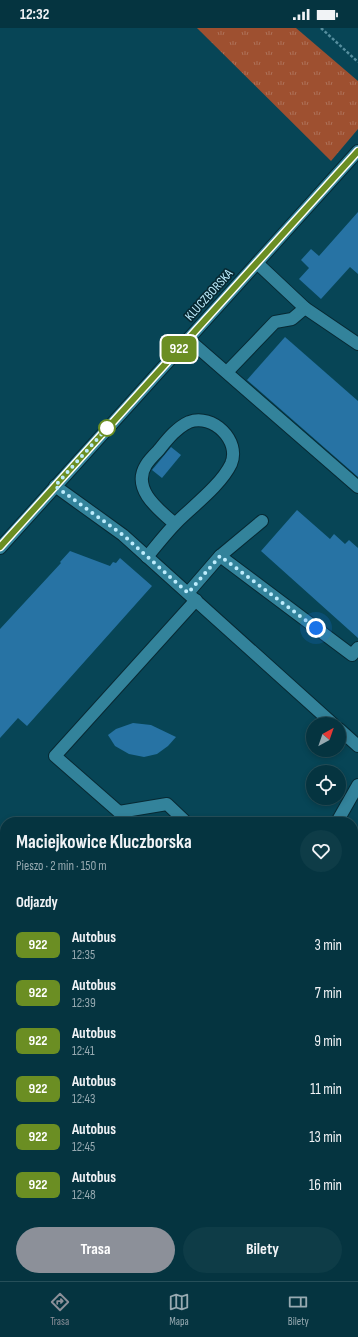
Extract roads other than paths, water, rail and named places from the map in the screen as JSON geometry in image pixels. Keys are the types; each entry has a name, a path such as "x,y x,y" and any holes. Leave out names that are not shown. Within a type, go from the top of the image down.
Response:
{"street":[{"name":"KLUCZBORSKA","path":"0,548 358,151"},
{"path":"257,263 306,308 358,344"},
{"path":"227,372 275,322 292,319 306,308"},
{"path":"188,339 197,349 227,372 358,487"},
{"path":"147,557 175,524 226,474 232,462 232,449 228,438 221,428 212,422 202,420 190,422 180,427 146,465 142,476 144,491 151,503 175,524"},
{"path":"55,486 123,535 325,717"},
{"path":"181,817 167,804 118,812 55,756 192,596 220,556 262,520"},
{"path":"220,556 352,655 358,648"},
{"path":"346,735 358,746"},
{"path":"340,817 358,785"}]}
